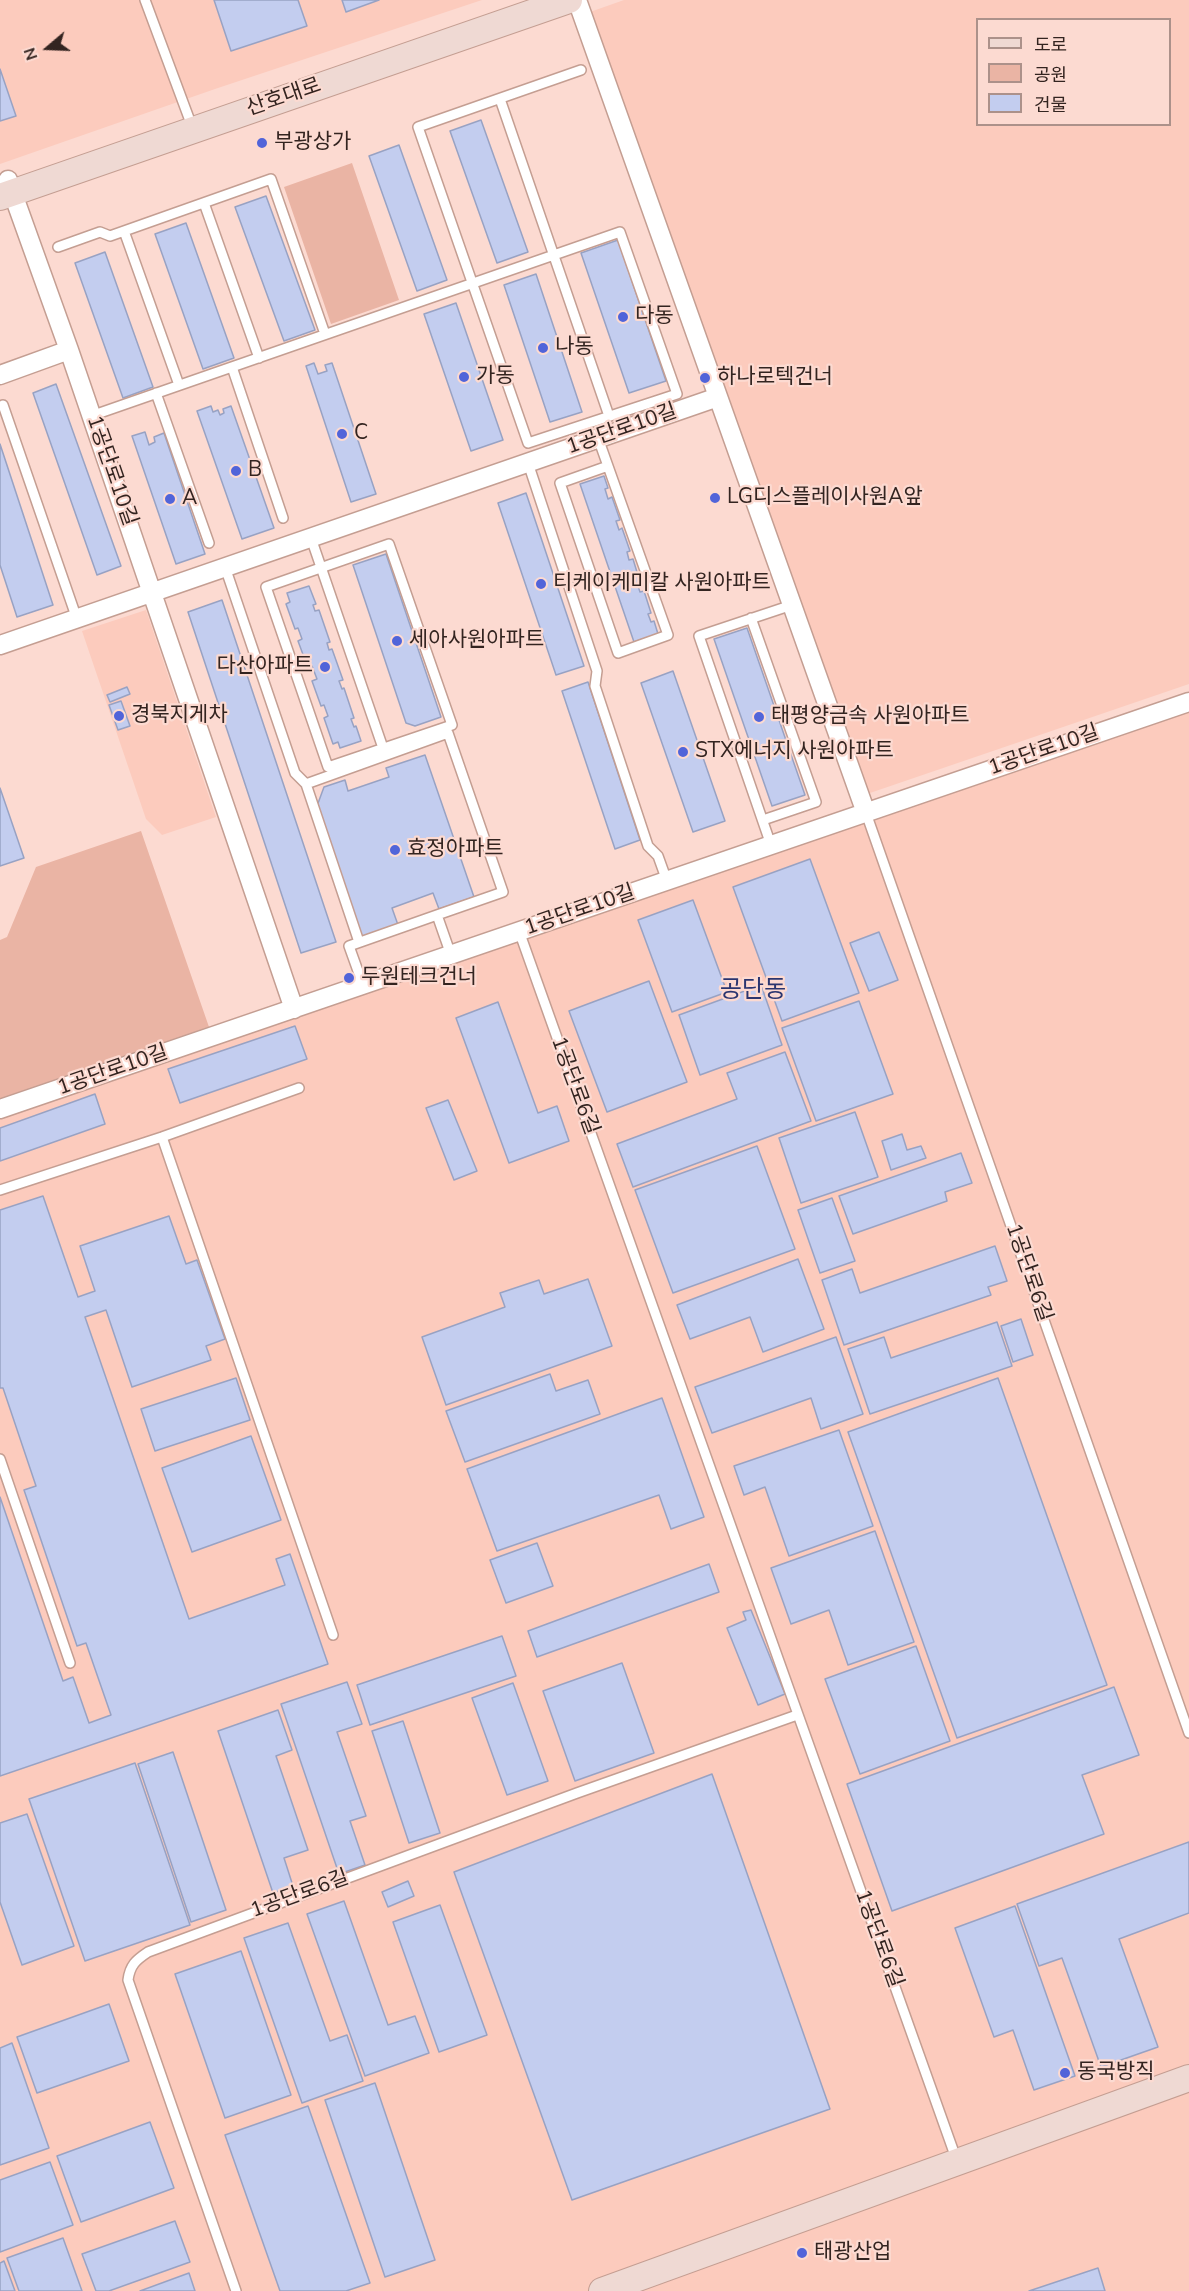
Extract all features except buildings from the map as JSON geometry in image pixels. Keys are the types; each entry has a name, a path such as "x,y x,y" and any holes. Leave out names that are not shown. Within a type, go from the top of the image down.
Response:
{"street":[{"name":"산호대로","path":"5,188 525,0"},
{"name":"산호대로","path":"190,123 569,0"},
{"path":"577,0 866,813"},
{"name":"1공단로10길","path":"5,188 69,350 294,1009"},
{"path":"0,375 69,350"},
{"name":"1공단로10길","path":"0,645 718,397"},
{"name":"1공단로10길","path":"0,1109 1189,702"},
{"path":"602,2291 958,2164 1189,2078"}],"lane":[{"path":"146,0 190,123"},
{"path":"91,416 473,284 620,232 677,394 528,442 473,284 418,127 581,70"},
{"path":"500,99 609,416"},
{"path":"58,247 100,232 110,236 271,179 325,334"},
{"path":"204,203 259,357"},
{"path":"124,231 179,385"},
{"path":"232,367 284,519"},
{"path":"156,393 209,543"},
{"path":"3,405 77,619"},
{"path":"598,438 608,466 668,635 618,653 560,483 608,466"},
{"path":"528,463 597,671 595,686 648,846 658,856 667,881"},
{"path":"311,538 382,748"},
{"path":"390,544 452,725 382,748 328,767 266,587 390,544"},
{"path":"225,567 295,773 306,784 359,942"},
{"path":"771,845 699,636 792,605"},
{"path":"751,618 816,802 763,820"},
{"path":"306,784 448,733 503,892 349,946 363,985"},
{"name":"1공단로6길","path":"866,813 1189,1733"},
{"path":"437,915 451,955"},
{"name":"1공단로6길","path":"519,931 958,2164"},
{"path":"0,1190 162,1137 299,1088"},
{"path":"162,1137 333,1635"},
{"path":"0,1459 70,1663"},
{"name":"1공단로6길","path":"236,2291 128,1980 129,1969 137,1959 148,1952 566,1797 797,1715"}],"shaded area":[{"path":"0,0 482,0 0,164"},
{"path":"624,0 1189,0 1189,684 867,794 590,12"},
{"name":"경북지게차","path":"146,610 216,817 162,835 146,819 82,631"},
{"path":"1189,702 1189,2291 0,2291 0,1109"}],"green space":[{"path":"352,163 399,300 331,324 284,187"},
{"path":"141,831 209,1027 0,1099 0,940 7,937 36,867"}],"place":[{"name":"부광상가","path":"262,143"},
{"name":"다동","path":"623,317"},
{"name":"나동","path":"543,348"},
{"name":"가동","path":"464,377"},
{"name":"하나로텍건너","path":"705,378"},
{"name":"C","path":"342,434"},
{"name":"B","path":"236,471"},
{"name":"LG디스플레이사원A앞","path":"715,498"},
{"name":"A","path":"170,499"},
{"name":"티케이케미칼 사원아파트","path":"541,584"},
{"name":"세아사원아파트","path":"397,641"},
{"name":"다산아파트","path":"325,667"},
{"name":"경북지게차","path":"119,716"},
{"name":"태평양금속 사원아파트","path":"759,717"},
{"name":"STX에너지 사원아파트","path":"683,752"},
{"name":"효정아파트","path":"395,850"},
{"name":"두원테크건너","path":"349,978"},
{"name":"동국방직","path":"1065,2073"},
{"name":"태광산업","path":"802,2253"}],"district":[{"name":"공단동","path":"753,991"}]}
